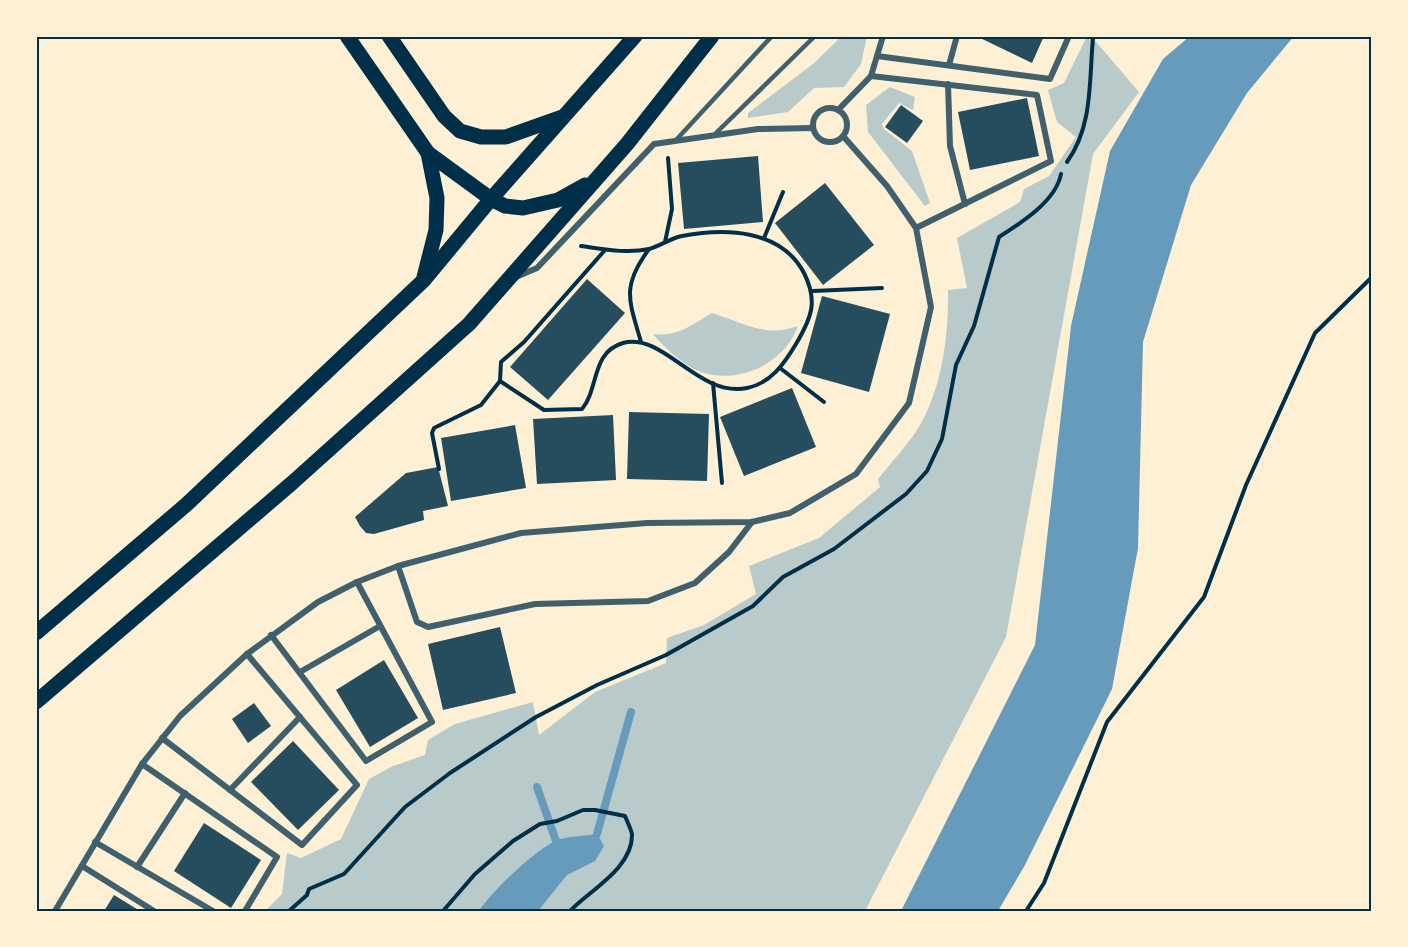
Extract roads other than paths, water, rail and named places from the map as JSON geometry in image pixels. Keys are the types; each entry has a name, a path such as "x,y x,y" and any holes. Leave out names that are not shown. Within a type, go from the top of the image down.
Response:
{"main road":[{"path":"347,36 428,153 490,199 505,206 523,208 537,206 558,200 596,179"},
{"path":"389,36 444,116 460,131 481,137 506,137 568,115"},
{"path":"36,633 187,504 424,280 490,199 568,115 635,36"},
{"path":"36,702 292,483 469,324 596,179 712,36"},
{"path":"424,280 436,230 437,198 428,153"}],"street":[{"path":"838,110 871,76 883,36"},
{"path":"949,65 957,36"},
{"path":"877,56 1050,79 1069,36"},
{"path":"871,76 1037,95 1051,161 916,228"},
{"path":"948,84 950,146 965,204"},
{"path":"822,109 838,110 843,114 847,125 843,136 828,142 818,137 813,128 815,117 822,109"},
{"path":"506,280 537,268 654,144 758,129 813,128"},
{"path":"56,911 142,764 180,716 246,654 318,602 357,582 398,566 520,534 647,523 752,522 790,513 856,474 909,403 932,307 916,228 887,186 843,136"},
{"path":"398,566 417,622 428,627 535,604 648,601 695,583 729,552 752,522"},
{"path":"271,635 366,761 432,722 357,582"},
{"path":"300,672 380,626"},
{"path":"162,738 302,845 357,785 246,654"},
{"path":"230,790 300,717"},
{"path":"142,764 278,857 245,911"},
{"path":"137,867 185,793"},
{"path":"95,842 213,911"},
{"path":"82,866 154,911"}],"lane":[{"path":"677,139 772,36"},
{"path":"715,134 814,36"}],"water":[{"path":"1190,36 1294,36 1247,93 1191,185 1143,342 1138,548 1112,689 1025,865 998,911 901,911 1035,645 1071,326 1110,151 1163,59"},
{"path":"597,834 604,846 595,861 567,875 538,911 479,911 493,893 546,846 565,838"}],"waterway":[{"path":"597,834 631,712"},
{"path":"537,787 556,841"}]}
